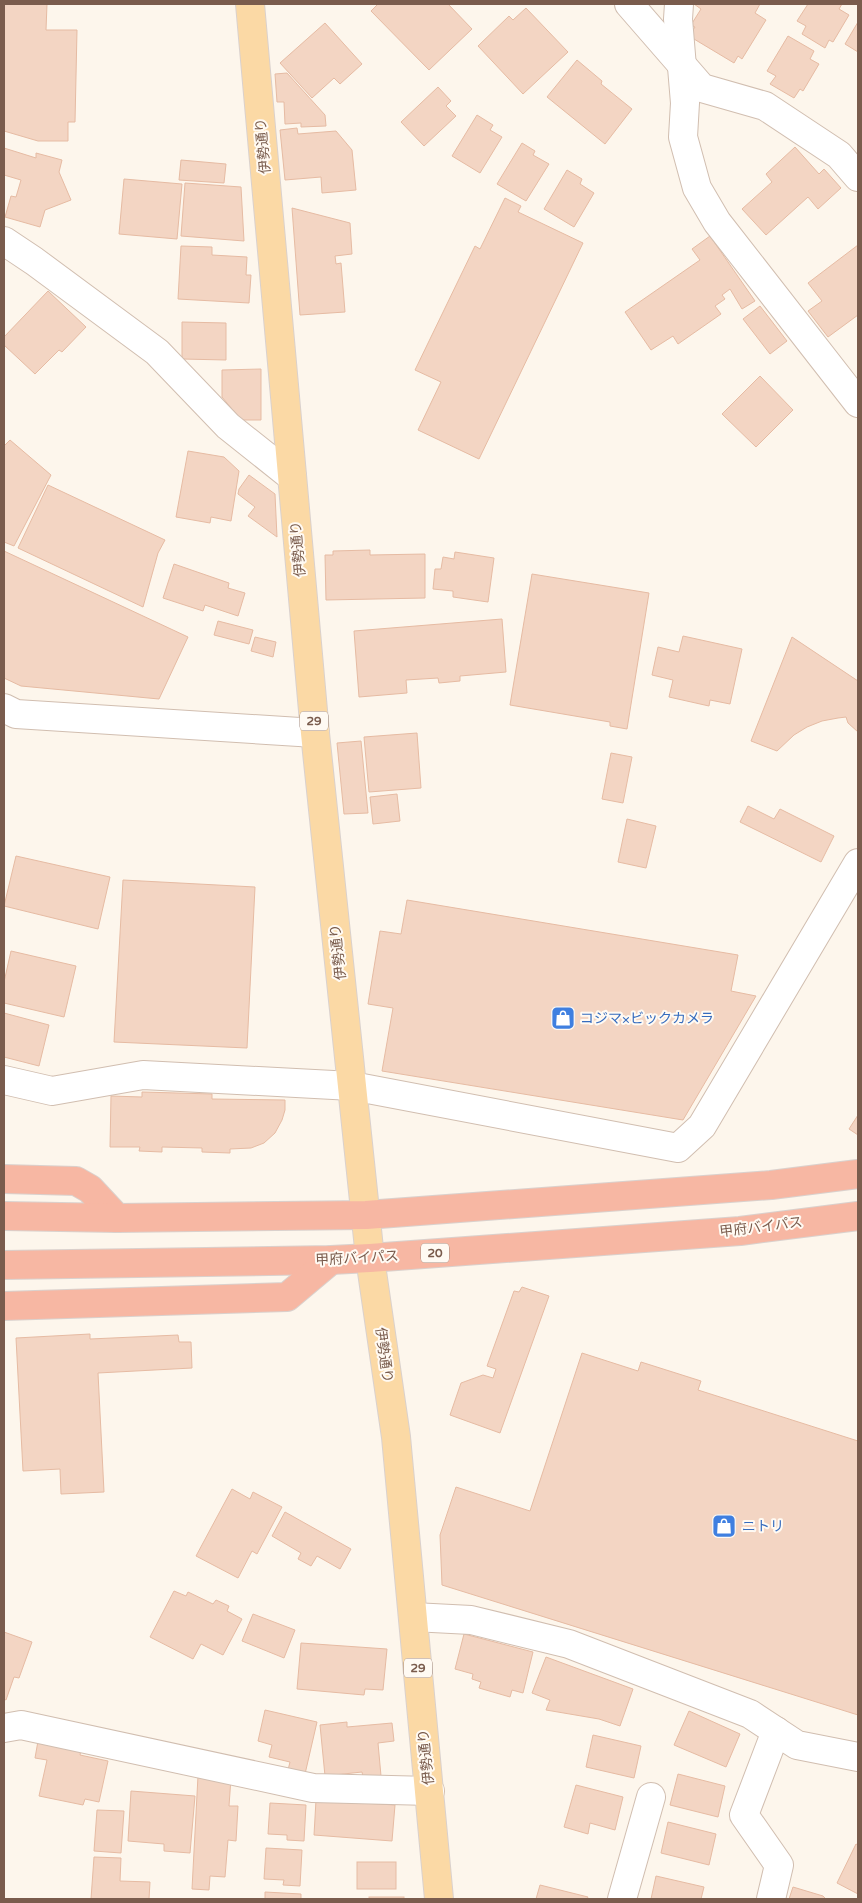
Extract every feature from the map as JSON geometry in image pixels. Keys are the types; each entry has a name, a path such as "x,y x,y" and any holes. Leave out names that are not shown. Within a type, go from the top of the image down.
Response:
{"highway":[{"path":"7,1216 117,1218 366,1215 771,1185 858,1174"},
{"path":"4,1178 76,1181 90,1188 117,1218"},
{"name":"甲府バイパス","path":"7,1266 370,1258 740,1231 858,1216"},
{"path":"4,1306 287,1297 331,1260"}],"main road":[{"name":"伊勢通り","path":"250,4 315,733 370,1258 396,1436 439,1899"}],"street":[{"path":"630,4 702,88 765,106 838,155 858,177"},
{"path":"679,4 678,19 685,103 683,137 697,188 717,222 858,403"},
{"path":"4,241 157,352 228,426 292,477"},
{"path":"4,708 16,714 315,733"},
{"path":"4,1080 52,1091 143,1075 352,1086 678,1148 702,1126 858,863"},
{"path":"413,1618 471,1620 569,1644 750,1714 798,1745 858,1757"},
{"path":"4,1728 21,1725 313,1788 430,1791"},
{"path":"771,1899 779,1866 744,1815 776,1731"},
{"path":"622,1899 651,1797"}],"building":[{"path":"4,4 47,4 46,30 77,30 75,122 68,122 68,141 38,141 4,131"},
{"path":"378,4 448,4 472,29 429,70 371,11"},
{"path":"694,4 760,4 755,13 766,20 742,59 738,56 734,63 689,36 695,27 691,25 701,9"},
{"path":"808,4 842,4 839,9 849,15 833,42 829,40 825,48 802,34 806,26 797,21"},
{"path":"526,8 568,52 523,94 478,46 509,16 513,20"},
{"path":"858,22 858,52 845,44"},
{"path":"325,23 362,64 340,84 334,78 312,98 280,63"},
{"path":"788,36 814,51 810,59 819,64 803,91 800,89 794,98 770,84 776,76 767,71"},
{"path":"577,60 602,81 601,84 632,109 605,144 547,97"},
{"path":"287,73 325,115 326,126 301,127 301,123 285,124 284,102 277,102 275,74"},
{"path":"438,87 451,101 446,106 456,116 424,146 401,122"},
{"path":"477,115 493,125 490,130 502,137 480,173 452,156"},
{"path":"297,128 298,134 336,131 352,150 356,190 322,193 321,177 285,180 280,130"},
{"path":"522,143 535,151 533,155 549,164 526,201 497,184"},
{"path":"795,147 819,174 824,169 841,188 818,209 808,197 766,235 742,209 772,182 766,174"},
{"path":"4,148 36,158 36,153 62,160 59,172 71,200 45,210 40,227 5,217 11,196 16,197 21,180 4,175"},
{"path":"181,160 226,164 224,183 179,180"},
{"path":"567,170 582,179 580,184 594,193 574,227 544,209"},
{"path":"124,179 182,184 177,239 119,234"},
{"path":"185,183 241,187 244,241 181,236"},
{"path":"505,198 521,206 518,212 583,243 479,459 418,430 441,382 415,370 475,246 480,249"},
{"path":"292,208 350,223 352,254 335,256 336,264 341,263 345,312 300,315"},
{"path":"710,236 755,301 742,309 730,289 722,295 725,299 715,306 721,314 678,344 673,336 651,350 625,312 700,260 692,249"},
{"path":"858,245 858,315 828,337 808,311 822,301 808,283"},
{"path":"181,246 212,247 212,255 247,257 246,275 251,275 249,303 178,299"},
{"path":"48,291 86,327 62,352 59,350 35,374 4,345 4,337"},
{"path":"760,306 787,341 770,354 743,319"},
{"path":"182,322 226,323 226,360 182,359"},
{"path":"261,369 261,420 241,420 222,397 222,370"},
{"path":"760,376 793,410 756,447 722,414"},
{"path":"10,440 51,475 14,546 4,542 4,446"},
{"path":"188,451 224,457 239,471 231,521 211,517 210,523 176,517"},
{"path":"249,475 275,494 277,537 248,516 255,507 238,494 239,489"},
{"path":"48,485 165,540 158,553 143,607 18,548"},
{"path":"370,550 370,555 425,554 425,598 326,600 325,555 333,555 333,551"},
{"path":"4,551 188,637 159,699 21,686 4,678"},
{"path":"455,552 494,558 488,602 453,597 453,591 433,589 435,569 441,569 443,557 454,559"},
{"path":"174,564 229,583 228,588 245,593 238,616 205,605 203,611 163,598"},
{"path":"532,574 649,593 627,729 610,726 610,722 510,705"},
{"path":"502,619 506,672 460,676 460,681 439,683 438,678 406,680 407,693 359,697 354,631"},
{"path":"218,621 253,630 249,644 214,635"},
{"path":"683,636 742,649 730,704 710,700 709,706 669,697 673,680 652,675 658,647 679,652"},
{"path":"255,637 276,642 273,657 251,651"},
{"path":"792,637 858,681 858,732 848,723 846,717 822,721 807,727 794,735 777,751 751,741"},
{"path":"417,733 421,788 369,792 364,737"},
{"path":"361,741 368,813 344,814 337,743"},
{"path":"611,753 632,757 623,803 602,799"},
{"path":"397,794 400,821 373,824 370,797"},
{"path":"748,806 774,819 780,809 834,836 821,862 740,822"},
{"path":"627,819 656,826 646,868 618,862"},
{"path":"16,856 110,877 98,929 4,906"},
{"path":"123,880 255,887 247,1048 114,1042"},
{"path":"407,900 738,955 731,991 756,996 683,1120 382,1071 393,1008 368,1004 380,931 401,934"},
{"path":"11,951 76,966 64,1017 4,1003 4,982"},
{"path":"4,1013 49,1025 39,1066 4,1057"},
{"path":"142,1092 212,1094 212,1099 285,1100 285,1110 275,1133 264,1143 251,1148 230,1149 230,1153 202,1152 202,1148 162,1147 162,1152 139,1151 140,1147 110,1147 111,1096 142,1097"},
{"path":"858,1115 858,1135 849,1129"},
{"path":"522,1287 549,1296 500,1433 450,1415 461,1383 483,1375 493,1378 496,1369 487,1366 514,1291 519,1292"},
{"path":"90,1334 90,1339 178,1335 179,1342 191,1342 192,1368 98,1373 104,1492 61,1494 60,1469 23,1471 16,1338"},
{"path":"582,1353 638,1371 641,1362 701,1381 698,1390 858,1441 858,1715 442,1585 440,1535 456,1487 530,1511"},
{"path":"232,1489 250,1499 253,1492 282,1507 257,1554 252,1551 238,1578 196,1556"},
{"path":"285,1512 351,1549 340,1569 317,1556 311,1566 298,1559 301,1553 272,1536"},
{"path":"174,1591 186,1596 188,1592 213,1604 216,1600 229,1606 227,1611 242,1619 223,1655 201,1644 193,1659 150,1637"},
{"path":"253,1614 295,1630 284,1658 242,1641"},
{"path":"4,1632 32,1642 19,1678 14,1677 6,1700 4,1699"},
{"path":"464,1634 533,1652 523,1693 512,1690 510,1697 479,1688 481,1682 472,1679 473,1674 455,1669"},
{"path":"301,1643 387,1649 383,1690 365,1689 364,1695 297,1689"},
{"path":"546,1657 633,1689 620,1726 599,1719 546,1710 550,1700 532,1693"},
{"path":"265,1710 317,1722 305,1774 288,1770 290,1762 269,1757 272,1745 258,1741"},
{"path":"689,1711 740,1734 726,1767 674,1745"},
{"path":"347,1722 347,1727 392,1723 394,1741 378,1743 381,1776 363,1777 362,1772 325,1776 320,1725"},
{"path":"593,1735 641,1746 634,1778 586,1767"},
{"path":"38,1741 81,1750 80,1755 108,1761 99,1802 85,1799 83,1805 39,1796 47,1760 35,1758"},
{"path":"678,1774 725,1786 718,1817 670,1805"},
{"path":"198,1776 231,1778 229,1806 238,1806 236,1841 228,1840 225,1877 210,1876 209,1890 192,1889"},
{"path":"576,1785 623,1797 615,1830 590,1823 588,1834 564,1827"},
{"path":"131,1791 195,1796 190,1853 164,1851 164,1844 128,1841"},
{"path":"316,1800 395,1805 392,1841 314,1835"},
{"path":"270,1803 306,1805 304,1841 287,1840 287,1835 268,1834"},
{"path":"97,1810 124,1811 121,1853 94,1851"},
{"path":"668,1822 716,1834 709,1865 661,1853"},
{"path":"856,1844 858,1845 858,1894 837,1883"},
{"path":"266,1848 302,1850 300,1886 283,1885 284,1880 264,1879"},
{"path":"94,1857 121,1858 120,1881 150,1882 149,1899 91,1899"},
{"path":"357,1862 396,1862 396,1889 357,1889"},
{"path":"656,1876 704,1887 701,1899 651,1899"},
{"path":"540,1885 588,1897 587,1899 536,1899"},
{"path":"793,1887 823,1896 826,1899 789,1899"},
{"path":"265,1892 301,1894 301,1899 265,1899"},
{"path":"369,1897 404,1897 404,1899 369,1899"}],"place":[{"name":"コジマ×ビックカメラ","path":"563,1018"},
{"name":"ニトリ","path":"724,1526"}]}
